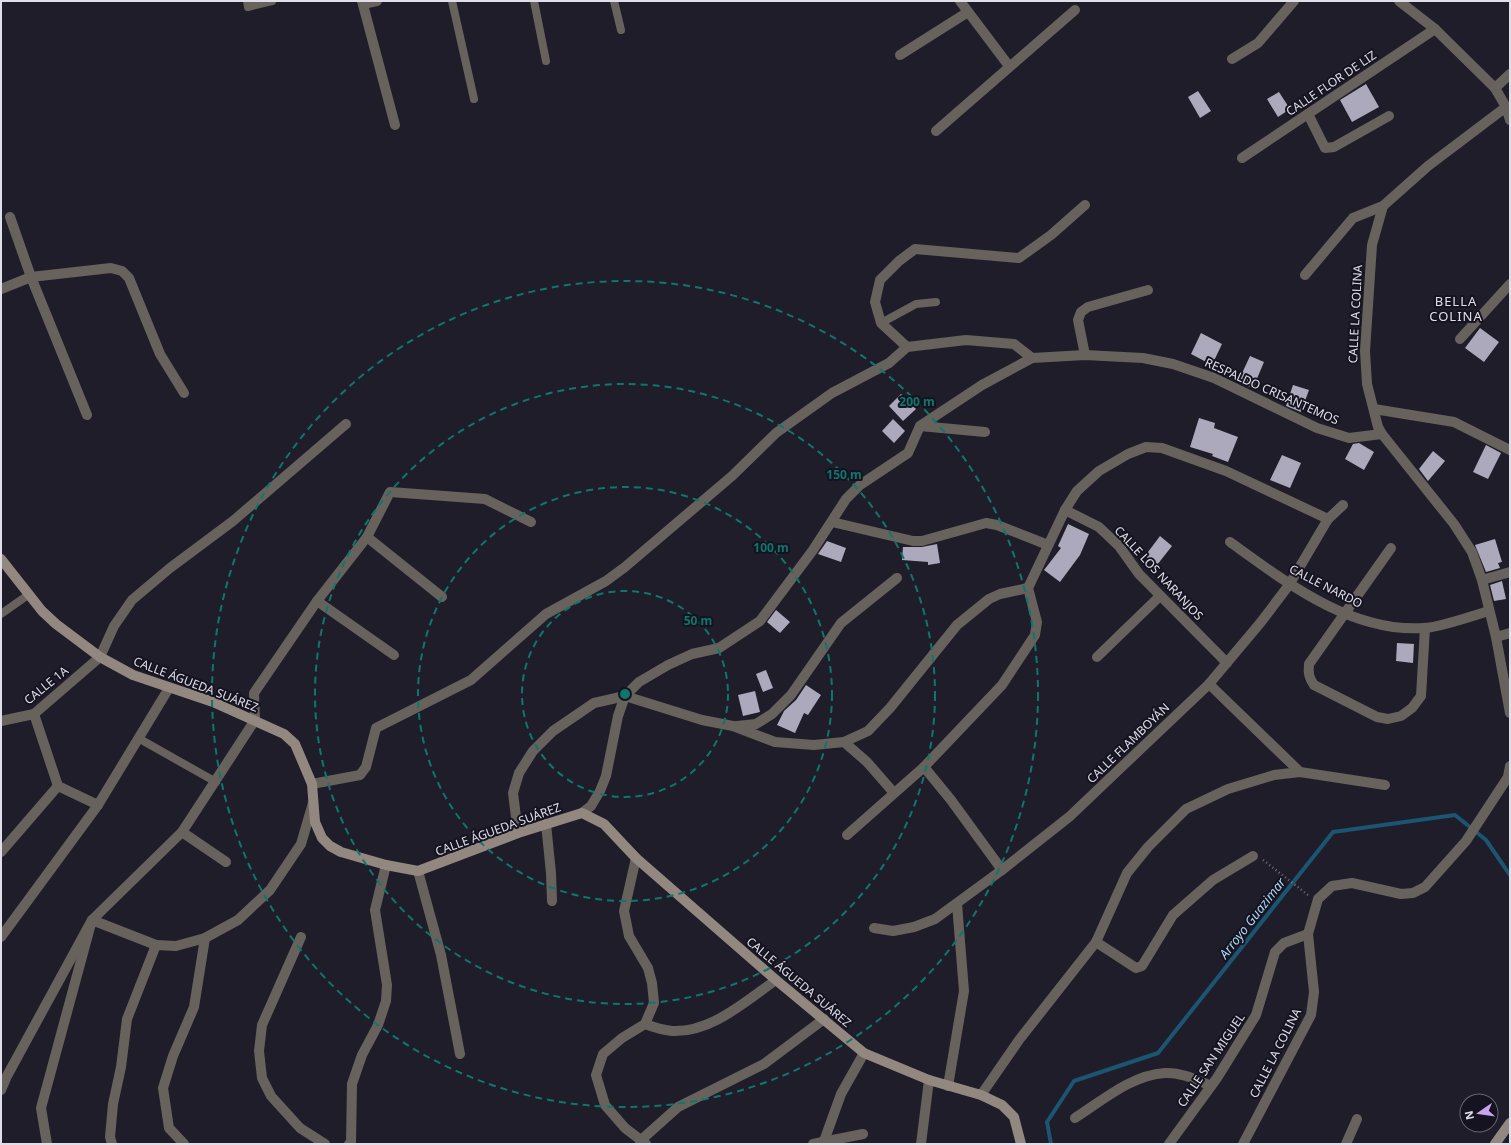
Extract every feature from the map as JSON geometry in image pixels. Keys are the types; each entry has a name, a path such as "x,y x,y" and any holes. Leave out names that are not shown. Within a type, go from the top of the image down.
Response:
{"street":[{"path":"377,1 363,3 395,125"},
{"path":"960,1 1009,66"},
{"path":"1232,59 1258,43 1294,1"},
{"path":"1399,1 1435,29 1495,88 1506,108 1510,120"},
{"path":"936,131 1075,10"},
{"path":"900,56 968,12"},
{"name":"CALLE FLOR DE LIZ","path":"1242,158 1435,29"},
{"path":"1495,88 1510,74"},
{"path":"1305,275 1353,218 1383,206 1428,166 1506,108"},
{"path":"1308,114 1325,148 1334,147 1389,116"},
{"path":"907,347 881,323 875,302 880,280 899,261 915,249 1019,258 1051,235 1085,205"},
{"name":"CALLE LA COLINA","path":"1383,206 1372,245 1365,351 1367,384 1378,427 1382,434 1464,538 1472,552 1482,580 1496,637 1510,713"},
{"path":"10,217 30,277 87,415"},
{"path":"1,289 30,277 111,268 122,271 129,278 160,354 184,393"},
{"path":"1460,339 1510,284"},
{"path":"1085,355 1078,320 1081,312 1088,307 1148,290"},
{"path":"312,784 360,775 366,767 376,728 471,680 546,614 606,581 625,567 732,476 776,434 832,393 889,363 907,347 966,340 1014,344 1032,358"},
{"name":"RESPALDO CRISANTEMOS","path":"920,426 982,385 1032,358 1085,355 1143,358 1173,364 1214,378 1317,428 1349,438 1382,434"},
{"path":"1374,409 1454,422 1510,450"},
{"path":"100,656 114,626 132,600 170,568 233,521 346,424"},
{"path":"582,813 594,801 606,776 618,716 625,696 639,682 668,665 692,654 719,648 760,622 832,522 846,499 860,485 908,453 920,426 985,432"},
{"path":"847,835 924,767 1002,685 1035,635 1037,622 1028,588 1065,510 1077,491 1099,470 1128,454 1146,447 1162,448 1226,471 1328,519"},
{"path":"1,1090 4,1074 92,920 182,832 255,720 254,693 317,601 367,537 390,492 485,499 530,522"},
{"name":"CALLE FLAMBOYÁN","path":"874,928 893,931 914,928 935,919 1002,870 1069,817 1209,684 1261,622 1289,584 1328,519 1343,505"},
{"name":"CALLE LOS NARANJOS","path":"1065,510 1098,527 1119,546 1139,574 1227,663"},
{"path":"832,522 913,542 986,524 997,525 1048,545"},
{"path":"367,537 442,597"},
{"name":"CALLE NARDO","path":"1230,542 1289,584 1344,613 1375,623 1398,627 1425,628 1489,611"},
{"path":"1392,548 1344,613 1309,664 1308,672 1310,680 1314,685 1377,717 1388,719 1401,716 1412,708 1421,696 1425,628"},
{"name":"CALLE ÁGUEDA SUÁREZ","path":"1,559 28,595 56,624 100,656 133,675 213,702 284,734 294,744 312,784 315,822 322,838 330,846 341,852 386,865 418,871 518,833 582,813 604,824 636,858 776,980 864,1052 929,1080 981,1095 1002,1105 1014,1117 1021,1144"},
{"path":"1482,580 1510,572"},
{"path":"733,726 756,724 772,714 792,695 841,623 897,578"},
{"path":"518,833 513,793 519,773 533,751 553,731 594,702 625,696 702,720 733,726 775,742 814,745 844,742 868,731 890,708 957,625 989,599 1000,594 1028,588"},
{"path":"1098,657 1160,596"},
{"path":"317,601 394,655"},
{"path":"1496,637 1510,633"},
{"name":"CALLE 1A","path":"1,721 34,714 100,656"},
{"path":"1209,684 1300,772"},
{"path":"1,937 98,805 168,688"},
{"path":"34,714 58,786 98,805"},
{"path":"844,742 867,762 894,793"},
{"path":"1316,902 1332,886 1352,883 1401,894 1413,894 1425,887 1466,841 1508,777 1510,766"},
{"path":"924,767 951,800 1002,870"},
{"path":"981,1095 1019,1040 1096,942 1127,873 1148,847 1186,809 1228,790 1274,775 1300,772 1385,785"},
{"path":"1,852 58,786"},
{"path":"92,920 156,945 176,946 205,938 238,920 270,890 301,844 314,802"},
{"path":"546,824 552,901"},
{"path":"182,832 226,862"},
{"path":"1096,942 1136,968 1142,966 1173,915 1214,880 1253,856"},
{"path":"636,858 624,911 628,936 648,968 652,983 654,1003 645,1024 622,1038 603,1054 596,1075 605,1105 625,1128 643,1142 678,1107 764,1064 824,1020"},
{"path":"349,1144 351,1143 352,1084 362,1055 378,1025 386,1001 387,985 375,910 386,865"},
{"path":"418,871 441,955 460,1054"},
{"name":"CALLE LA COLINA","path":"1243,1144 1311,1015 1314,992 1308,934 1316,902"},
{"path":"948,1086 964,990 957,904"},
{"path":"47,1144 41,1108 92,920"},
{"name":"CALLE SAN MIGUEL","path":"1169,1144 1212,1086 1256,1015 1275,952 1284,943 1308,934"},
{"path":"301,937 262,1025 259,1051 262,1078 271,1096 300,1128 325,1144"},
{"path":"184,1144 169,1128 163,1088 194,1007 205,938"},
{"path":"112,1144 110,1137 113,1104 121,1067 127,1019 156,945"},
{"path":"645,1024 671,1031 695,1030 720,1018 776,980"},
{"path":"823,1143 841,1094 864,1052"},
{"path":"1076,1118 1139,1078 1165,1073 1190,1077 1212,1086"},
{"path":"921,1144 929,1080"},
{"path":"1346,1144 1357,1118"},
{"path":"1495,1144 1510,1123"},
{"path":"813,1144 863,1134"}],"lane":[{"path":"247,1 248,7 272,1"},
{"path":"452,1 474,99"},
{"path":"534,1 546,61"},
{"path":"614,1 620,30"},
{"path":"881,323 916,304 936,302"},
{"path":"1,614 28,595"},
{"path":"138,738 216,782"}],"path":[{"path":"1253,856 1259,856 1316,902"}],"building":[{"path":"1366,84 1379,107 1352,122 1340,100"},
{"path":"1198,91 1211,111 1200,118 1188,97"},
{"path":"1279,92 1290,109 1278,117 1267,99"},
{"path":"1480,328 1499,342 1484,362 1465,348"},
{"path":"1201,333 1222,344 1212,365 1191,354"},
{"path":"1250,356 1264,362 1253,388 1238,382"},
{"path":"1293,385 1309,390 1301,412 1286,406"},
{"path":"901,394 916,409 903,421 889,406"},
{"path":"1199,418 1215,423 1214,428 1238,437 1228,462 1212,456 1213,454 1190,447"},
{"path":"893,419 905,431 894,443 882,431"},
{"path":"1359,443 1374,452 1364,470 1345,459 1353,444"},
{"path":"1486,445 1501,453 1488,479 1473,472"},
{"path":"1433,451 1445,461 1428,481 1419,469"},
{"path":"1282,455 1301,463 1290,488 1270,480"},
{"path":"1068,524 1089,534 1080,555 1060,582 1044,570 1061,548 1058,546"},
{"path":"1160,536 1172,546 1157,565 1145,556"},
{"path":"1495,539 1502,562 1498,563 1500,568 1486,572 1475,545"},
{"path":"827,541 846,548 841,562 818,554"},
{"path":"937,544 940,563 928,565 928,562 902,560 903,547 922,547"},
{"path":"1502,581 1506,599 1494,601 1490,585"},
{"path":"776,610 790,622 780,633 767,622"},
{"path":"1397,643 1414,644 1413,663 1396,661"},
{"path":"766,670 773,688 763,692 756,674"},
{"path":"806,685 821,695 808,715 804,713 795,733 777,725 784,711 796,700"},
{"path":"755,691 760,712 743,716 738,695"}],"waterway":[{"name":"Arroyo Guazimar","path":"1051,1144 1047,1122 1074,1081 1158,1053 1333,832 1455,815 1486,840 1510,875"}],"district":[{"name":"BELLA COLINA","path":"1456,308"}]}
